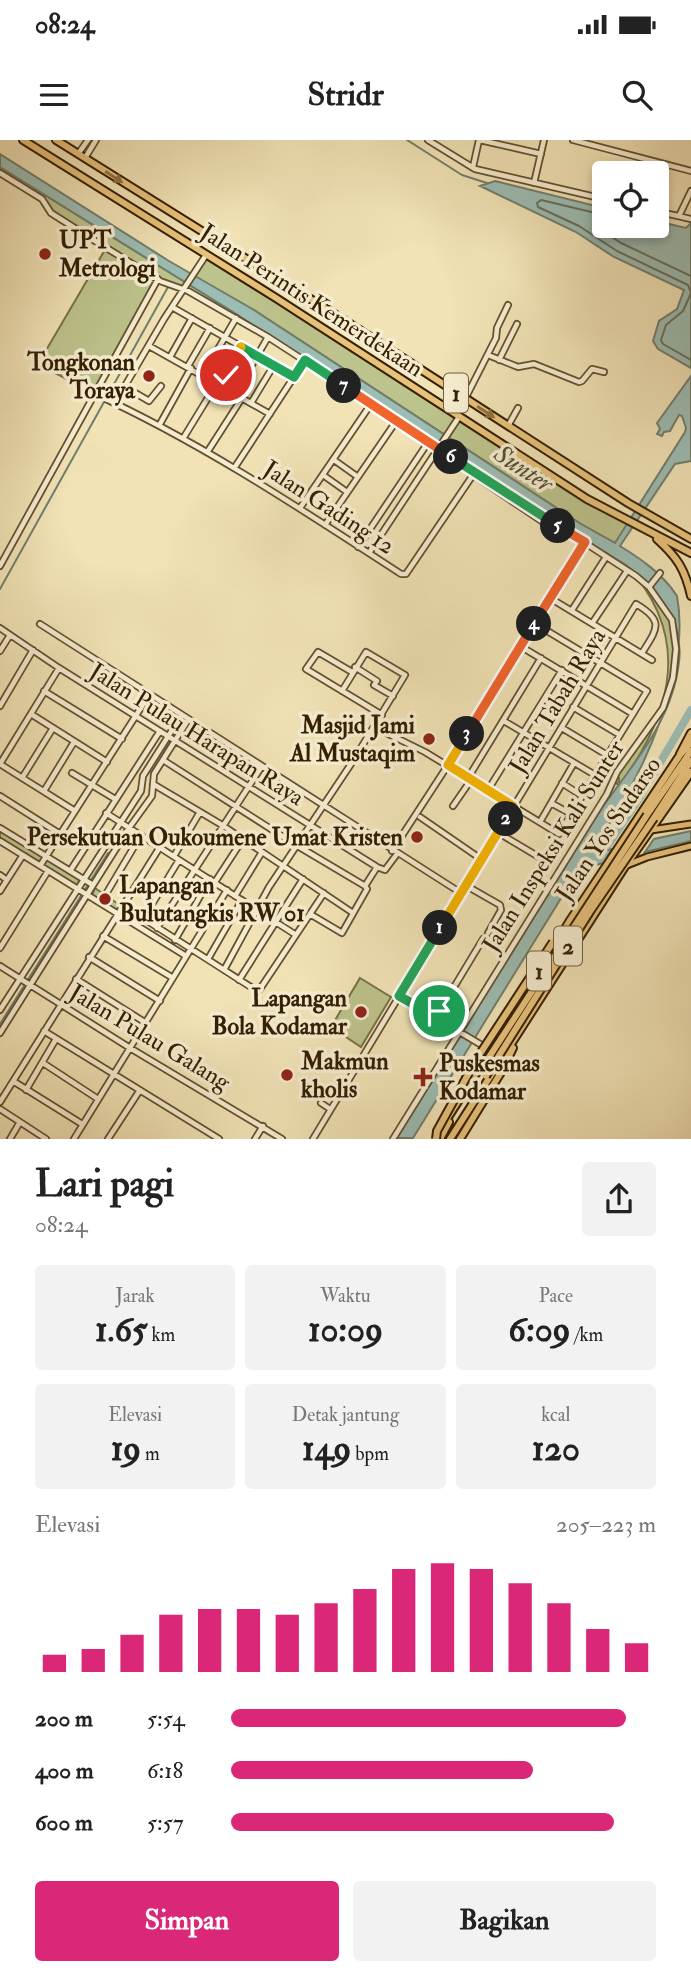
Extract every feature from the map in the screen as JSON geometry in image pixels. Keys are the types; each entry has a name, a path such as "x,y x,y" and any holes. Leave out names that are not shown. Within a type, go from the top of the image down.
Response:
{"highway":[{"name":"Jalan Perintis Kemerdekaan","path":"23,140 587,499 691,553"},
{"name":"Jalan Perintis Kemerdekaan","path":"56,140 637,509 691,539"},
{"path":"646,530 677,559 685,572 691,596"},
{"name":"Jalan Yos Sudarso","path":"680,755 691,733"},
{"name":"Jalan Yos Sudarso","path":"437,1139 569,922 691,742"},
{"name":"2","path":"437,1139 590,900 691,751"},
{"name":"2","path":"450,1139 585,920 691,761"},
{"name":"Jalan Yos Sudarso","path":"460,1139 506,1062 526,1021 624,868 691,772"},
{"path":"683,786 691,780"},
{"path":"437,1139 437,1131 476,1060 562,926 569,922"},
{"name":"Jalan Yos Sudarso","path":"450,1139 526,1021"},
{"path":"510,1022 513,1029 520,1028"},
{"path":"450,1139 500,1066 506,1062"},
{"path":"481,1067 490,1064 494,1072"}],"main road":[{"path":"651,830 691,824"},
{"path":"634,857 691,846"}],"street":[{"path":"82,156 88,140"},
{"path":"82,156 96,140"},
{"path":"428,140 472,167 592,196"},
{"path":"472,167 479,140 541,154"},
{"path":"534,183 544,140"},
{"path":"572,140 691,171"},
{"name":"Jalan Inspeksi Kali Sunter","path":"0,173 41,199 51,214 159,280 182,288 268,337 397,420 546,524 559,527 585,542 650,586 669,614 675,633 676,655 673,678 664,705 617,772 607,794 393,1139"},
{"path":"681,217 691,191"},
{"path":"669,214 691,219"},
{"path":"113,402 125,387 182,288 206,255"},
{"path":"0,566 159,280"},
{"path":"466,399 488,355 508,305"},
{"path":"172,307 294,377"},
{"path":"170,357 192,318"},
{"path":"203,375 236,318"},
{"path":"499,360 517,324"},
{"path":"160,424 210,328"},
{"path":"235,394 268,337"},
{"path":"148,346 270,414"},
{"path":"184,437 242,346"},
{"path":"488,355 518,367 534,364 579,382 582,382 592,369 604,372"},
{"path":"235,467 305,360"},
{"path":"251,403 274,365"},
{"path":"125,387 149,401 161,386"},
{"name":"Jalan Gading 12","path":"96,395 160,424 208,451 401,574 406,574 473,473"},
{"path":"208,451 242,398"},
{"path":"300,508 372,404"},
{"path":"508,426 518,408"},
{"path":"369,553 459,417"},
{"path":"325,525 397,420"},
{"path":"358,547 429,442"},
{"path":"334,460 358,477"},
{"path":"323,475 347,492"},
{"path":"310,914 341,933 367,889 365,886 377,867 385,870 585,542"},
{"path":"572,610 606,557"},
{"path":"593,622 627,571"},
{"path":"650,586 659,574"},
{"path":"550,598 652,660"},
{"name":"Jalan Tabah Raya","path":"313,1139 636,604 652,615 656,626 653,637 642,653"},
{"path":"374,727 448,765 559,834 647,691 534,623"},
{"path":"40,624 461,893"},
{"name":"Jalan Pulau Harapan Raya","path":"0,628 59,668 377,867"},
{"path":"0,651 10,635"},
{"path":"520,646 633,714"},
{"path":"0,706 33,650"},
{"path":"382,715 307,671 306,667 315,653 319,652 377,681 374,685 393,696"},
{"path":"224,970 269,887 405,676 368,653 364,654 342,691"},
{"path":"453,806 541,658"},
{"path":"59,668 0,764 75,811"},
{"path":"488,790 562,670"},
{"path":"44,691 122,739"},
{"path":"40,866 149,695"},
{"path":"573,707 620,735"},
{"path":"30,714 107,762"},
{"path":"0,1010 141,791 143,776 181,716"},
{"path":"0,1033 86,894 152,796 154,774 188,720"},
{"path":"504,721 595,775"},
{"path":"22,778 53,728"},
{"path":"562,728 607,755"},
{"path":"70,871 160,730"},
{"path":"44,791 74,742"},
{"path":"163,760 365,886"},
{"path":"540,822 574,763"},
{"path":"157,928 262,766"},
{"path":"72,773 115,799"},
{"path":"153,783 222,825 353,913"},
{"path":"562,783 582,796"},
{"path":"0,796 61,834"},
{"path":"551,803 571,814"},
{"path":"143,919 200,812"},
{"path":"106,813 296,935"},
{"path":"420,817 481,859"},
{"path":"0,828 70,871 86,894 186,956"},
{"path":"498,832 544,860"},
{"path":"106,894 141,835"},
{"path":"175,940 212,881 243,839"},
{"path":"0,841 48,871 92,885"},
{"path":"0,1102 160,847"},
{"path":"235,896 262,852"},
{"path":"0,891 23,856"},
{"path":"0,948 48,871"},
{"path":"0,876 7,880"},
{"path":"239,980 303,879"},
{"path":"465,885 500,905 501,910 488,933"},
{"path":"74,1139 227,890"},
{"path":"124,906 257,990 324,893"},
{"path":"208,959 242,900"},
{"path":"103,936 173,978"},
{"path":"436,1017 482,939"},
{"path":"89,957 160,1001"},
{"name":"Jalan Pulau Galang","path":"0,966 282,1139"},
{"path":"76,979 146,1023"},
{"path":"399,996 489,1051"},
{"path":"44,1030 219,1139"},
{"path":"26,1090 56,1039"},
{"path":"43,1063 98,1099"},
{"path":"13,1081 82,1124"},
{"path":"108,1139 140,1090"},
{"path":"321,1103 330,1109"},
{"path":"0,1109 44,1138"},
{"path":"10,1139 20,1122"},
{"path":"255,1139 263,1126"}],"green space":[{"path":"0,167 238,315 626,565 637,579 308,362 188,291 158,279 93,393 38,364 106,248 51,213 44,202 0,173"},
{"path":"206,255 587,499 630,522 615,543 581,524 254,310 192,275"},
{"path":"637,579 649,587 674,627 676,655 671,687 658,714 668,673 667,645 660,618 647,591"},
{"path":"658,714 638,758 619,786 616,783 619,778 614,778"},
{"path":"0,830 43,857 40,862 0,838"},
{"path":"47,859 80,879 77,885 43,865"},
{"name":"Lapangan Bulutangkis RW 01","path":"95,888 121,906 118,911 92,895"},
{"name":"Lapangan Bola Kodamar","path":"360,978 391,997 361,1047 331,1027"}],"water":[{"path":"0,154 169,261 254,310 581,524 615,543 685,432 682,416 679,415 670,431 664,432 662,436 657,434 660,429 657,423 691,376 691,461 675,464 620,546 658,574 677,596 678,640 673,619 666,606 648,584 626,565 473,471 238,315 0,167"},
{"path":"495,181 592,205 592,238 669,238 669,224 686,228 691,223 691,368 658,349 653,341 659,321 677,309 684,290 614,257 576,232 480,186"},
{"path":"678,640 679,662 675,685 659,723 670,689"},
{"path":"659,723 633,783 602,835 597,852 612,849 604,863 584,868 576,874 413,1138 396,1138 566,862 645,748"},
{"path":"691,831 691,841 645,852 654,839"}],"waterway":[{"path":"407,140 462,175 487,183"},
{"path":"0,589 168,287"},
{"path":"588,854 608,845 640,797 691,710"},
{"path":"0,1024 108,853"}],"place":[{"name":"UPT Metrologi","path":"45,254"},
{"name":"Tongkonan Toraya","path":"149,376"},
{"name":"Masjid Jami Al Mustaqim","path":"429,739"},
{"name":"Persekutuan Oukoumene Umat Kristen","path":"417,837"},
{"name":"Lapangan Bulutangkis RW 01","path":"105,899"},
{"name":"Lapangan Bola Kodamar","path":"361,1012"},
{"name":"Makmun kholis","path":"287,1075"},
{"name":"Puskesmas Kodamar","path":"423,1077"}],"route":[{"path":"226,375 242,346 294,377 305,360 585,542 448,765 513,806 399,996 436,1017 439,1011"}],"water label":[{"name":"Sunter","path":"524,468"}]}
